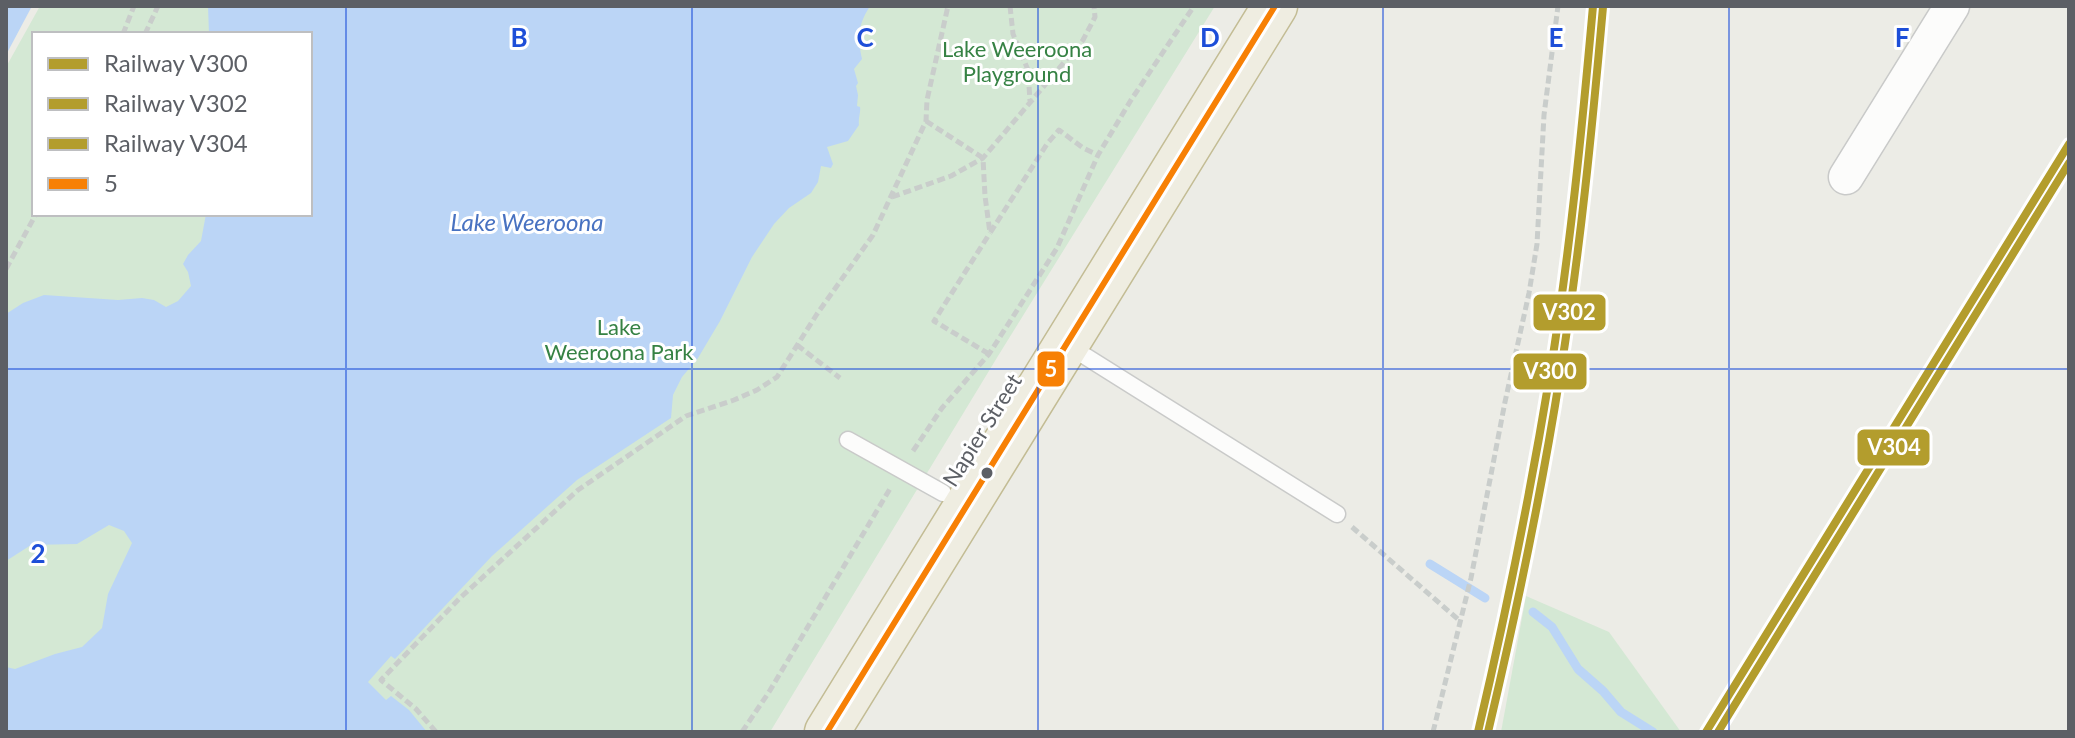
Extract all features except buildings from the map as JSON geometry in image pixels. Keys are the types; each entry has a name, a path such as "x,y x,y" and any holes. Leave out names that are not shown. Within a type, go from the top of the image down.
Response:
{"highway":[{"name":"Napier Street","path":"797,732 882,619 1055,337 1244,6"},
{"name":"Napier Street","path":"827,732 943,493 1055,337 1275,6"}],"street":[{"path":"1846,177 1952,6"}],"lane":[{"path":"1055,337 1337,514"},
{"path":"848,440 943,493"}],"path":[{"path":"124,32 134,6"},
{"path":"146,32 158,6"},
{"path":"436,732 416,709 381,680 460,598 578,490 686,416 734,400 777,377 873,235 891,197 926,121 927,100 948,6"},
{"path":"1010,6 1013,34 1028,70 1030,102"},
{"path":"891,197 951,176 983,158 1083,40 1095,17 1094,6"},
{"path":"742,732 925,430 989,354 1057,248 1098,155 1194,6"},
{"path":"1433,732 1471,578 1505,402 1521,338 1535,256 1544,115 1558,6"},
{"path":"926,121 983,158"},
{"path":"989,354 934,321 1038,157 1059,130 1098,155"},
{"path":"983,158 990,233"},
{"path":"6,269 35,216"},
{"path":"797,345 840,378"},
{"path":"1337,514 1461,618"}],"green space":[{"name":"Lake Weeroona Park","path":"40,6 1215,6 770,732 6,732 6,67"},
{"path":"1526,596 1609,632 1681,732 1501,732"}],"water":[{"path":"6,6 32,6 6,55"},
{"name":"Lake Weeroona","path":"208,6 870,6 860,31 862,59 854,69 858,83 859,125 848,141 827,147 833,164 831,168 821,166 818,182 811,193 789,208 774,224 752,257 720,321 698,358 682,377 673,395 671,418 577,480 492,556 395,659 391,656 368,682 386,700 391,696 409,710 427,732 6,732 6,667 15,669 82,647 102,628 108,594 132,543 124,531 109,525 77,544 31,545 6,561 6,314 44,295 118,300 142,298 166,307 178,301 191,286 183,264 201,241 206,216 312,216 312,32 209,32"}],"waterway":[{"path":"1430,564 1485,598"},
{"path":"1533,612 1552,627 1578,669 1621,712 1653,732"}],"rail line":[{"name":"V300","path":"1478,732 1517,554 1550,374 1575,190 1593,6"},
{"name":"V302","path":"1488,732 1545,465 1560,375 1585,191 1603,7"},
{"name":"V300","path":"1706,732 2069,144"},
{"name":"V304","path":"1718,732 2069,163"}],"transit line":[{"name":"5","path":"827,732 1275,6"}],"park label":[{"name":"Lake Weeroona Playground","path":"1017,62"}]}
